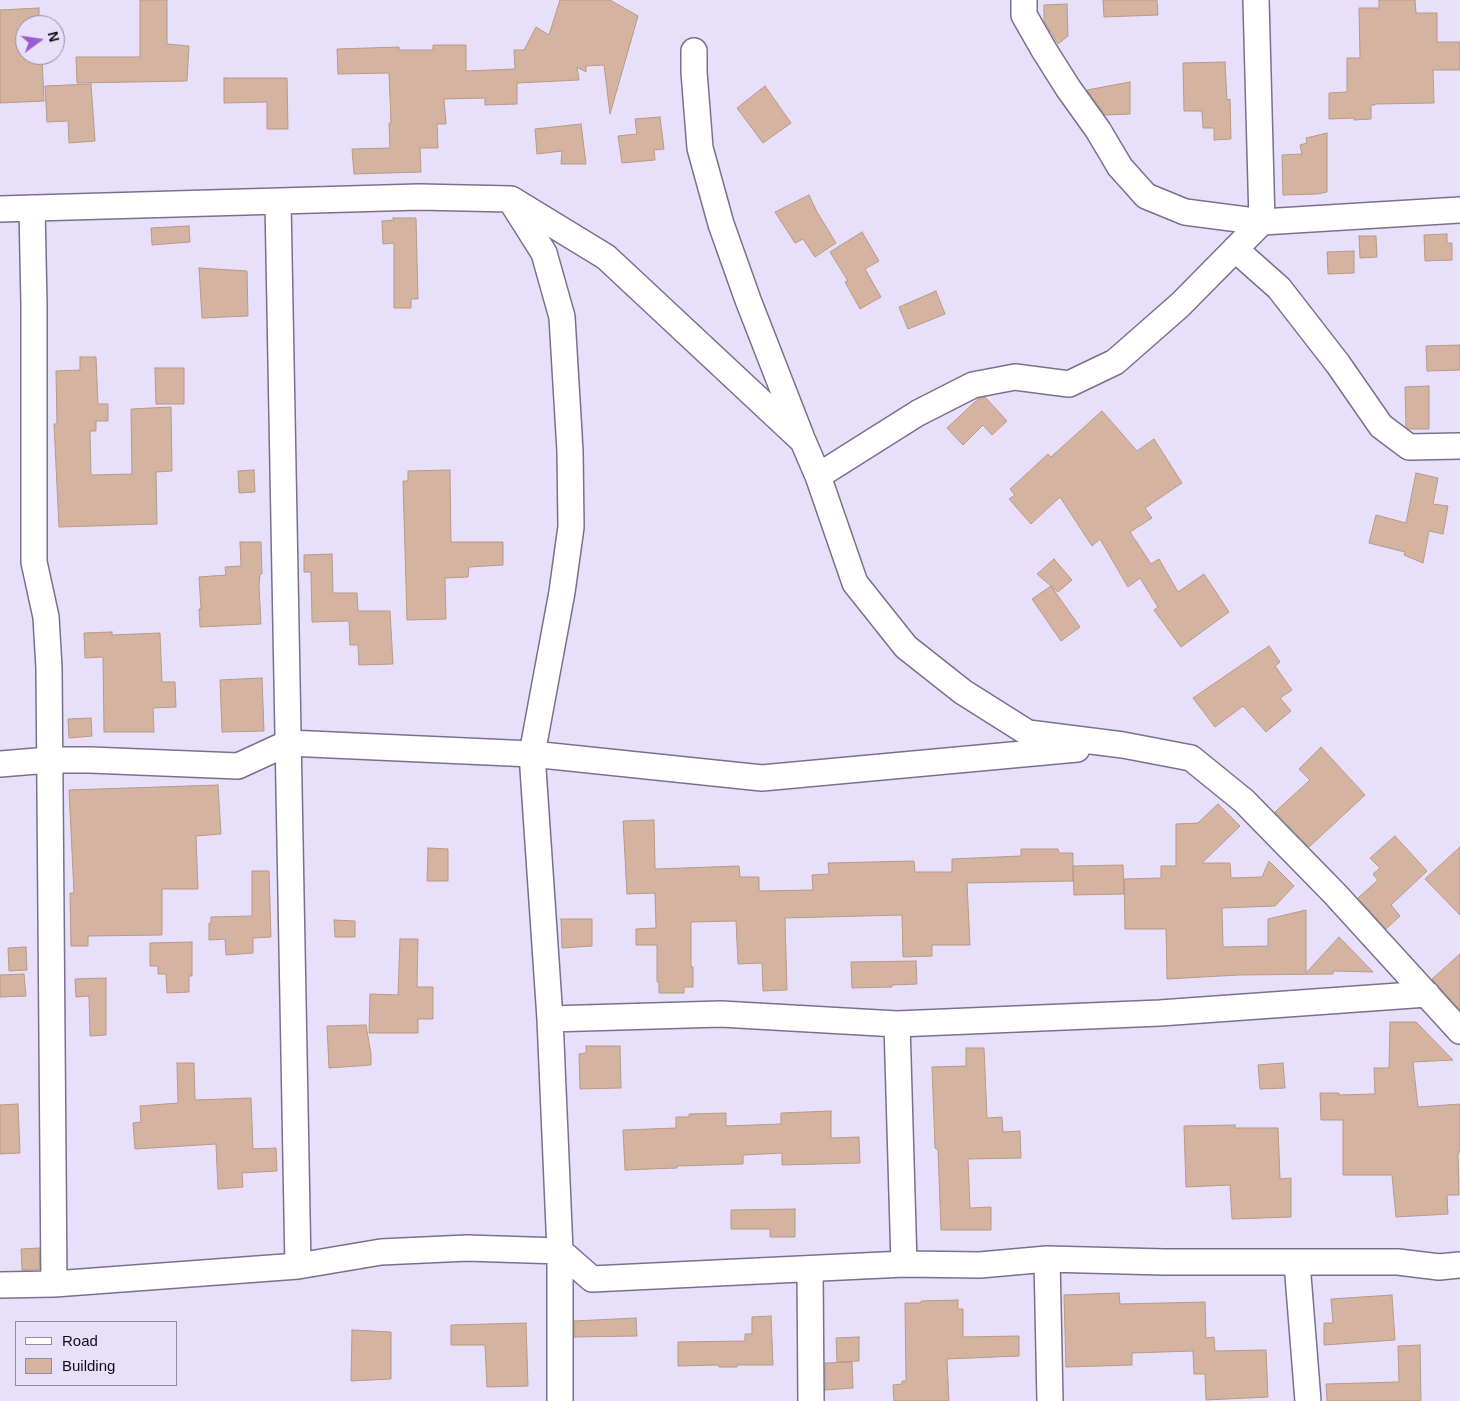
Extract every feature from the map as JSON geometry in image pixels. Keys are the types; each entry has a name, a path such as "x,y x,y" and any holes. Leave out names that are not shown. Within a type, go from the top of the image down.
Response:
{"street":[{"path":"1024,0 1024,15 1044,50 1098,130 1120,168 1146,196 1185,212 1262,222 1460,210"},
{"path":"818,476 918,413 973,385 1015,377 1069,384 1115,362 1180,305 1262,222 1256,0"},
{"path":"694,51 700,148 721,224 748,300 818,476 855,584 906,647 963,692 1028,733 1123,745 1191,758 1244,801 1335,894 1460,1031"},
{"path":"0,209 420,197 511,199 606,257 803,441"},
{"path":"511,199 544,252 562,317 570,451 571,527 562,592 532,754 550,1019 560,1251 560,1401"},
{"path":"278,202 298,1266"},
{"path":"32,208 34,562 46,617 49,668 54,1284"},
{"path":"1236,249 1279,288 1338,364 1381,426 1409,447 1460,446"},
{"path":"0,764 49,760 90,760 238,766 288,743 532,754 762,778 1123,745"},
{"path":"550,1019 721,1014 897,1024 1160,1013 1427,994"},
{"path":"897,1024 904,1264"},
{"path":"0,1285 54,1284 298,1266 381,1252 466,1248 560,1251 592,1279 904,1264 980,1265 1047,1259 1297,1263 1398,1262 1439,1267 1460,1265"},
{"path":"1047,1259 1050,1401"},
{"path":"1297,1263 1308,1401"},
{"path":"810,1269 811,1401"}],"building":[{"path":"140,0 167,0 167,44 189,46 187,81 77,83 76,57 140,57"},
{"path":"560,0 610,0 638,16 610,114 604,65 586,66 586,72 577,67 579,80 517,83 517,104 485,105 485,98 444,99 446,124 437,124 438,148 420,148 421,172 354,174 352,149 390,148 389,73 338,74 337,49 399,47 399,50 433,50 433,45 466,45 466,71 515,69 514,50 524,50 536,27 549,35"},
{"path":"1103,0 1157,0 1158,15 1104,17"},
{"path":"1379,0 1415,0 1416,13 1437,13 1437,42 1460,42 1460,70 1433,70 1434,103 1375,104 1371,105 1371,119 1329,119 1329,93 1347,92 1347,58 1360,58 1359,8 1379,8"},
{"path":"1067,4 1068,36 1058,44 1044,21 1044,5"},
{"path":"39,8 39,15 15,15 15,65 42,65 44,101 0,103 0,10"},
{"path":"1225,62 1227,100 1230,99 1231,139 1214,140 1214,128 1203,128 1202,111 1184,111 1183,63"},
{"path":"224,78 287,78 288,129 267,129 267,102 224,103"},
{"path":"1130,82 1130,114 1105,115 1087,90"},
{"path":"91,84 95,141 69,143 68,121 47,122 45,86"},
{"path":"765,86 791,123 763,143 737,108"},
{"path":"660,117 664,149 654,150 655,160 622,163 618,136 637,134 635,119"},
{"path":"581,124 586,164 561,164 562,151 537,154 535,129"},
{"path":"1327,133 1327,192 1283,195 1282,155 1302,154 1300,145 1307,143 1306,138"},
{"path":"809,195 836,243 815,257 803,239 795,243 775,212"},
{"path":"393,218 416,218 418,299 411,299 411,308 394,308 394,243 383,244 382,221 394,220"},
{"path":"189,226 190,242 152,245 151,228"},
{"path":"862,232 879,261 865,269 881,297 860,309 845,282 848,281 830,252"},
{"path":"1447,234 1447,243 1452,243 1452,260 1425,261 1424,235"},
{"path":"1359,236 1376,236 1377,257 1360,258"},
{"path":"1354,251 1354,273 1328,274 1327,252"},
{"path":"199,268 247,271 248,316 202,318"},
{"path":"936,291 945,314 908,329 899,307"},
{"path":"1460,345 1460,370 1427,371 1426,346"},
{"path":"80,357 96,357 98,404 108,404 108,421 96,421 96,431 90,431 91,475 132,474 131,409 171,407 172,471 156,472 157,524 59,527 54,424 57,424 56,371 80,370"},
{"path":"155,368 184,368 184,404 156,404"},
{"path":"1429,386 1429,429 1409,429 1406,427 1405,387"},
{"path":"985,397 1007,421 992,435 983,425 963,445 947,428 978,399"},
{"path":"1102,411 1137,451 1154,439 1182,483 1145,508 1152,518 1130,532 1151,564 1159,559 1178,592 1204,574 1229,612 1181,647 1154,610 1158,607 1140,578 1128,587 1100,539 1092,546 1060,497 1031,524 1009,499 1015,495 1010,489 1048,454 1051,457"},
{"path":"254,470 255,492 239,493 238,471"},
{"path":"450,470 451,542 503,542 503,565 469,567 468,577 445,578 446,619 407,620 403,481 408,481 408,471"},
{"path":"1416,473 1438,478 1433,504 1448,506 1443,534 1429,531 1423,563 1404,555 1405,552 1369,543 1376,515 1406,523"},
{"path":"240,542 261,542 262,574 260,574 259,586 261,624 200,627 199,577 226,575 225,567 241,566"},
{"path":"332,554 333,593 357,593 358,611 390,611 393,664 359,665 358,645 350,645 349,621 312,622 311,572 304,572 304,555"},
{"path":"1054,559 1072,580 1058,592 1037,574"},
{"path":"1051,586 1080,627 1061,641 1032,599"},
{"path":"112,632 112,635 160,633 162,682 175,682 176,707 153,708 154,732 104,732 103,657 85,658 84,633"},
{"path":"1269,646 1280,662 1275,666 1292,690 1280,698 1291,711 1266,732 1243,706 1215,727 1193,698"},
{"path":"262,678 264,731 222,732 220,680"},
{"path":"91,718 92,736 69,738 68,719"},
{"path":"1321,747 1365,795 1309,847 1275,812 1310,780 1299,769"},
{"path":"218,785 221,834 196,836 198,889 162,889 162,935 88,936 88,946 71,946 70,893 74,893 69,790"},
{"path":"1218,804 1240,826 1202,863 1230,863 1231,878 1262,877 1269,861 1294,886 1275,906 1222,908 1223,947 1268,946 1268,919 1306,910 1306,973 1339,937 1373,972 1333,971 1333,974 1239,975 1167,979 1166,929 1125,929 1124,879 1161,878 1161,866 1176,866 1176,824 1198,823"},
{"path":"654,820 655,869 739,866 740,877 759,877 759,891 813,890 812,875 829,874 828,863 914,861 915,872 952,872 952,859 1021,856 1021,849 1058,849 1059,853 1073,853 1073,881 967,883 970,945 932,945 932,956 903,957 902,915 785,918 787,990 763,991 762,963 738,964 736,921 691,922 693,987 684,987 684,993 659,993 659,982 657,982 657,945 636,945 636,929 656,928 655,893 627,894 623,821"},
{"path":"1395,836 1427,871 1391,905 1400,916 1386,929 1358,898 1378,880 1373,874 1380,868 1370,858"},
{"path":"1460,847 1460,915 1425,879"},
{"path":"428,848 448,849 448,881 427,881"},
{"path":"1123,865 1124,894 1074,895 1073,866"},
{"path":"252,871 269,871 271,937 253,938 253,953 226,955 225,939 209,940 209,923 211,923 211,917 252,916"},
{"path":"561,919 592,919 592,946 562,948"},
{"path":"334,920 355,921 355,937 335,937"},
{"path":"400,939 418,939 417,987 433,987 433,1019 418,1019 418,1033 369,1033 370,994 398,995"},
{"path":"192,942 192,976 189,976 189,992 167,993 166,974 158,974 158,966 150,966 150,943"},
{"path":"26,947 27,970 9,971 8,948"},
{"path":"1460,954 1460,1010 1432,979"},
{"path":"916,961 917,984 852,988 851,962"},
{"path":"24,974 26,996 0,997 0,975"},
{"path":"106,978 106,1035 90,1036 89,996 76,997 75,979"},
{"path":"1390,1022 1416,1022 1453,1060 1413,1062 1418,1107 1460,1104 1459,1195 1447,1195 1448,1214 1396,1217 1392,1175 1343,1175 1343,1120 1321,1120 1320,1093 1339,1093 1339,1095 1375,1094 1374,1068 1389,1068"},
{"path":"366,1025 371,1065 329,1068 327,1026"},
{"path":"586,1046 620,1046 621,1088 580,1089 579,1054 586,1053"},
{"path":"966,1048 984,1048 987,1118 1002,1117 1003,1132 1020,1131 1021,1158 968,1159 970,1208 991,1207 991,1230 941,1230 932,1067 966,1066"},
{"path":"177,1063 194,1063 195,1100 251,1098 253,1149 276,1148 277,1171 242,1173 243,1187 218,1189 216,1144 135,1149 133,1123 141,1122 140,1106 178,1103"},
{"path":"1283,1063 1285,1088 1260,1089 1258,1065"},
{"path":"18,1104 20,1153 0,1154 0,1105"},
{"path":"831,1111 831,1138 859,1137 860,1163 782,1165 782,1153 743,1155 743,1164 625,1170 623,1130 676,1128 676,1117 689,1117 689,1114 726,1113 726,1126 781,1124 781,1113"},
{"path":"1235,1125 1235,1128 1278,1128 1280,1179 1291,1178 1291,1217 1232,1219 1230,1185 1186,1187 1184,1126"},
{"path":"795,1209 795,1237 770,1237 770,1229 731,1229 731,1210"},
{"path":"39,1248 40,1270 22,1270 21,1249"},
{"path":"1119,1293 1120,1304 1205,1302 1206,1338 1214,1337 1215,1351 1266,1350 1268,1397 1206,1400 1205,1374 1194,1374 1193,1351 1132,1353 1132,1365 1066,1367 1064,1295"},
{"path":"1392,1295 1395,1340 1324,1345 1324,1323 1333,1323 1331,1299"},
{"path":"958,1300 958,1309 963,1309 963,1337 1019,1336 1019,1356 947,1359 949,1401 894,1401 893,1385 902,1384 902,1381 906,1381 905,1303"},
{"path":"771,1316 773,1365 737,1365 737,1367 719,1367 719,1365 678,1366 678,1342 745,1341 745,1334 752,1334 752,1317"},
{"path":"636,1318 637,1336 574,1337 574,1321"},
{"path":"526,1323 528,1386 487,1387 485,1345 451,1345 451,1325"},
{"path":"352,1330 391,1332 391,1379 351,1381"},
{"path":"859,1337 859,1361 837,1362 836,1338"},
{"path":"1420,1345 1421,1401 1327,1401 1326,1384 1399,1382 1398,1346"},
{"path":"852,1362 853,1388 825,1390 825,1363"}]}
